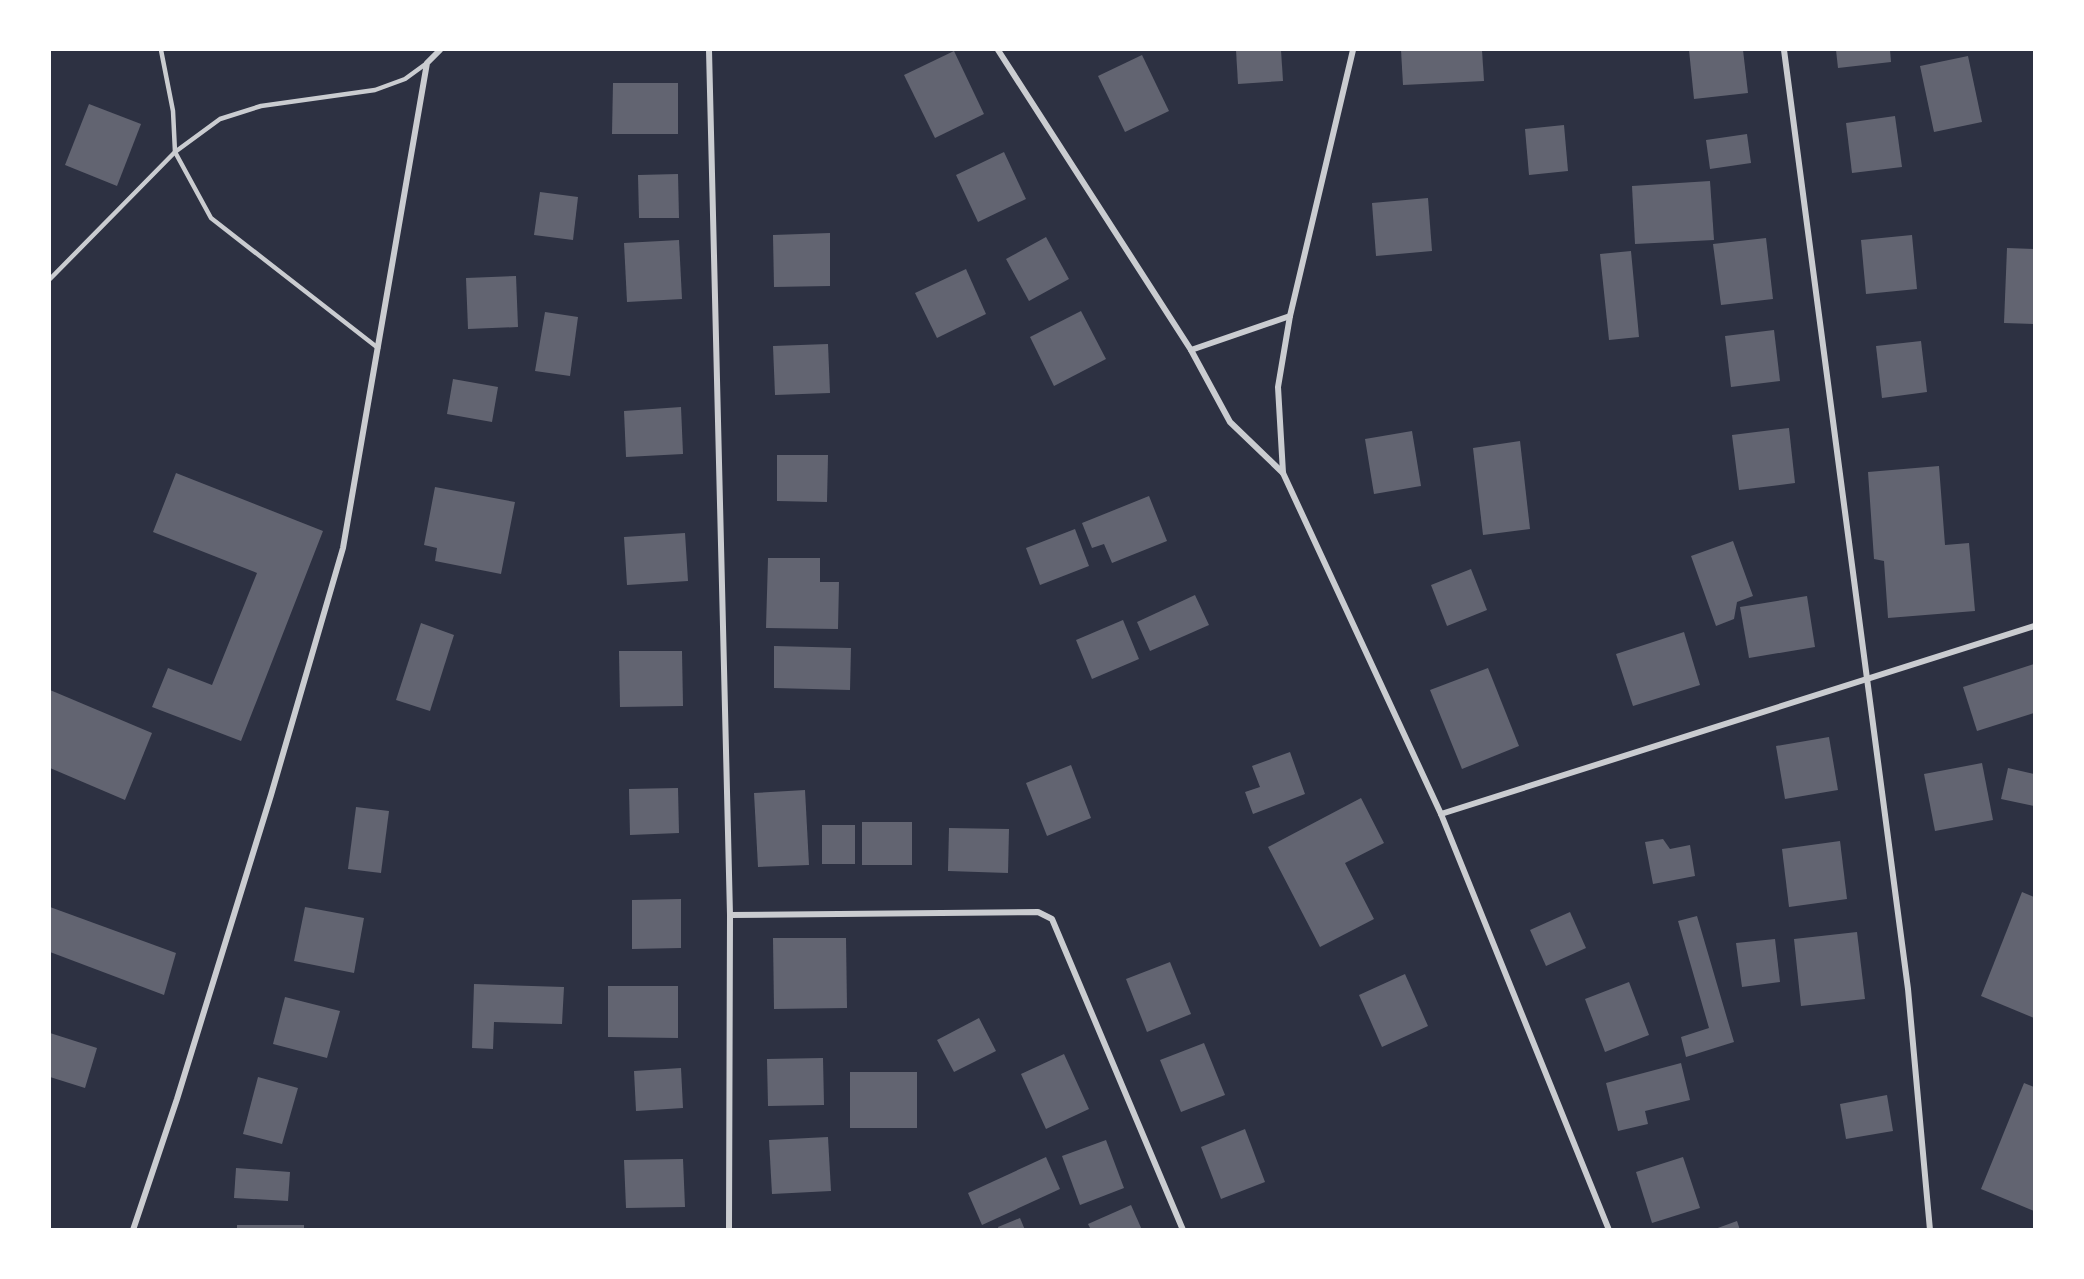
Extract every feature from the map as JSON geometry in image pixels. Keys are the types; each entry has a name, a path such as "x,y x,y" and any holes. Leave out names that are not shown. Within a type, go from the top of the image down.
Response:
{"street":[{"path":"133,1230 177,1099 343,548 427,63 440,50"},
{"path":"709,50 729,915 729,1230"},
{"path":"998,50 1191,350 1230,422 1283,473 1441,814 1609,1230"},
{"path":"1283,473 1278,387 1290,316 1353,50"},
{"path":"1784,50 1908,989 1930,1230"},
{"path":"1191,350 1290,316"},
{"path":"1441,814 2034,626"},
{"path":"729,915 1038,912 1052,919 1182,1230"}],"lane":[{"path":"161,50 173,111 175,152 211,218 378,348"},
{"path":"50,279 175,152 220,119 261,106 375,90 405,79 427,63"}],"building":[{"path":"1236,50 1281,50 1283,81 1238,84"},
{"path":"1401,50 1482,50 1484,81 1403,85"},
{"path":"1689,50 1743,50 1748,93 1694,99"},
{"path":"1836,50 1890,50 1891,62 1838,68"},
{"path":"954,51 984,114 935,138 904,75"},
{"path":"1142,55 1169,111 1125,132 1098,76"},
{"path":"1968,56 1982,122 1934,132 1920,66"},
{"path":"613,83 678,83 678,134 612,134"},
{"path":"89,104 141,124 117,186 65,165"},
{"path":"1895,116 1902,167 1852,173 1846,123"},
{"path":"1564,125 1568,171 1529,175 1525,129"},
{"path":"1747,134 1751,163 1710,169 1706,140"},
{"path":"1004,152 1026,199 978,222 956,175"},
{"path":"678,174 679,218 639,218 638,175"},
{"path":"1710,181 1714,240 1635,244 1632,186"},
{"path":"540,192 578,197 573,240 534,235"},
{"path":"1428,198 1432,251 1376,256 1372,203"},
{"path":"830,233 830,286 774,287 773,235"},
{"path":"1912,235 1917,289 1866,294 1861,240"},
{"path":"1046,237 1069,279 1029,301 1006,259"},
{"path":"1766,238 1773,299 1721,305 1713,244"},
{"path":"679,240 682,299 627,302 624,243"},
{"path":"2007,248 2034,249 2034,324 2004,323"},
{"path":"1631,251 1639,337 1609,340 1600,254"},
{"path":"966,269 986,314 937,338 915,293"},
{"path":"516,276 518,327 468,329 466,278"},
{"path":"1081,311 1106,359 1054,386 1030,337"},
{"path":"545,312 578,317 570,376 535,371"},
{"path":"1774,330 1780,381 1731,387 1725,336"},
{"path":"1921,341 1927,392 1882,398 1876,346"},
{"path":"828,344 830,393 775,395 773,346"},
{"path":"453,379 498,387 492,422 447,414"},
{"path":"681,407 683,454 626,457 624,411"},
{"path":"1789,428 1795,483 1739,490 1732,435"},
{"path":"1412,431 1421,486 1374,494 1365,439"},
{"path":"1520,441 1530,529 1483,535 1473,448"},
{"path":"777,455 828,455 827,502 777,501"},
{"path":"1939,466 1945,545 1969,543 1975,611 1888,618 1884,561 1874,559 1868,472"},
{"path":"176,473 323,531 241,741 152,707 168,668 212,685 257,573 153,532"},
{"path":"435,487 515,502 501,574 435,561 437,548 424,545"},
{"path":"1149,496 1167,541 1112,563 1104,544 1092,548 1082,523"},
{"path":"1075,529 1089,566 1040,585 1026,548"},
{"path":"685,533 688,581 627,585 624,537"},
{"path":"1733,541 1753,596 1737,602 1734,619 1716,626 1691,556"},
{"path":"768,558 820,558 820,582 839,582 838,629 766,628"},
{"path":"1471,569 1487,610 1447,626 1431,585"},
{"path":"1195,595 1209,625 1150,651 1137,622"},
{"path":"1807,596 1815,647 1749,658 1740,607"},
{"path":"1123,620 1139,659 1092,679 1076,640"},
{"path":"421,623 454,635 430,711 396,700"},
{"path":"1684,632 1700,685 1633,706 1616,654"},
{"path":"774,646 851,648 850,690 774,688"},
{"path":"619,651 682,651 683,706 620,707"},
{"path":"2034,664 2034,713 1977,731 1963,687"},
{"path":"1488,668 1519,746 1462,769 1430,690"},
{"path":"50,690 152,733 125,800 50,768"},
{"path":"1829,737 1838,790 1785,799 1776,746"},
{"path":"1290,752 1305,794 1253,814 1245,792 1260,787 1252,766"},
{"path":"1982,763 1993,820 1935,831 1924,774"},
{"path":"1071,765 1091,818 1047,836 1026,783"},
{"path":"2008,768 2034,774 2034,806 2001,799"},
{"path":"678,788 679,833 630,835 629,789"},
{"path":"805,790 809,865 758,867 754,793"},
{"path":"1361,798 1384,843 1345,863 1374,919 1320,947 1268,847"},
{"path":"356,807 389,811 381,873 348,869"},
{"path":"862,822 912,822 912,865 862,865"},
{"path":"822,825 855,825 855,864 822,864"},
{"path":"949,828 1009,829 1008,873 948,871"},
{"path":"1663,839 1670,849 1690,845 1695,876 1653,884 1645,842"},
{"path":"1840,841 1847,899 1789,907 1782,849"},
{"path":"2022,892 2034,897 2034,1018 1981,996"},
{"path":"681,899 681,948 632,949 632,900"},
{"path":"50,907 176,953 164,995 50,952"},
{"path":"305,907 364,918 354,973 294,961"},
{"path":"1570,912 1586,948 1546,966 1530,930"},
{"path":"1697,916 1734,1042 1686,1057 1681,1037 1709,1028 1678,921"},
{"path":"1857,932 1865,999 1801,1006 1794,939"},
{"path":"773,938 846,938 847,1008 774,1009"},
{"path":"1775,939 1780,982 1742,987 1736,943"},
{"path":"1170,962 1191,1014 1147,1032 1126,979"},
{"path":"1405,974 1428,1026 1382,1047 1359,995"},
{"path":"1629,982 1649,1035 1605,1052 1585,999"},
{"path":"474,984 564,987 562,1024 494,1022 493,1049 472,1048"},
{"path":"608,986 678,986 678,1038 608,1037"},
{"path":"285,997 340,1011 327,1058 273,1044"},
{"path":"979,1018 996,1051 954,1072 937,1040"},
{"path":"50,1033 97,1048 85,1088 50,1077"},
{"path":"1204,1043 1225,1095 1181,1112 1160,1060"},
{"path":"1064,1054 1089,1109 1046,1129 1021,1074"},
{"path":"823,1058 824,1105 768,1106 767,1059"},
{"path":"1681,1063 1690,1100 1645,1111 1648,1124 1618,1131 1606,1083"},
{"path":"681,1068 683,1108 636,1111 634,1071"},
{"path":"850,1072 917,1072 917,1128 850,1128"},
{"path":"258,1077 298,1088 282,1144 243,1134"},
{"path":"2024,1083 2034,1087 2034,1211 1981,1189"},
{"path":"1887,1095 1893,1131 1846,1139 1840,1104"},
{"path":"1245,1129 1265,1182 1221,1199 1201,1147"},
{"path":"828,1137 831,1191 772,1194 769,1140"},
{"path":"1106,1140 1124,1188 1080,1205 1062,1156"},
{"path":"1046,1157 1060,1189 982,1225 968,1193"},
{"path":"1683,1157 1700,1208 1652,1223 1636,1172"},
{"path":"683,1159 685,1207 626,1208 624,1160"},
{"path":"236,1168 290,1172 288,1201 234,1198"},
{"path":"1131,1205 1142,1230 1091,1230 1088,1224"},
{"path":"1020,1218 1025,1230 999,1230 998,1227"},
{"path":"1737,1221 1740,1230 1715,1230 1715,1229"},
{"path":"237,1225 304,1225 304,1230 237,1230"}]}
